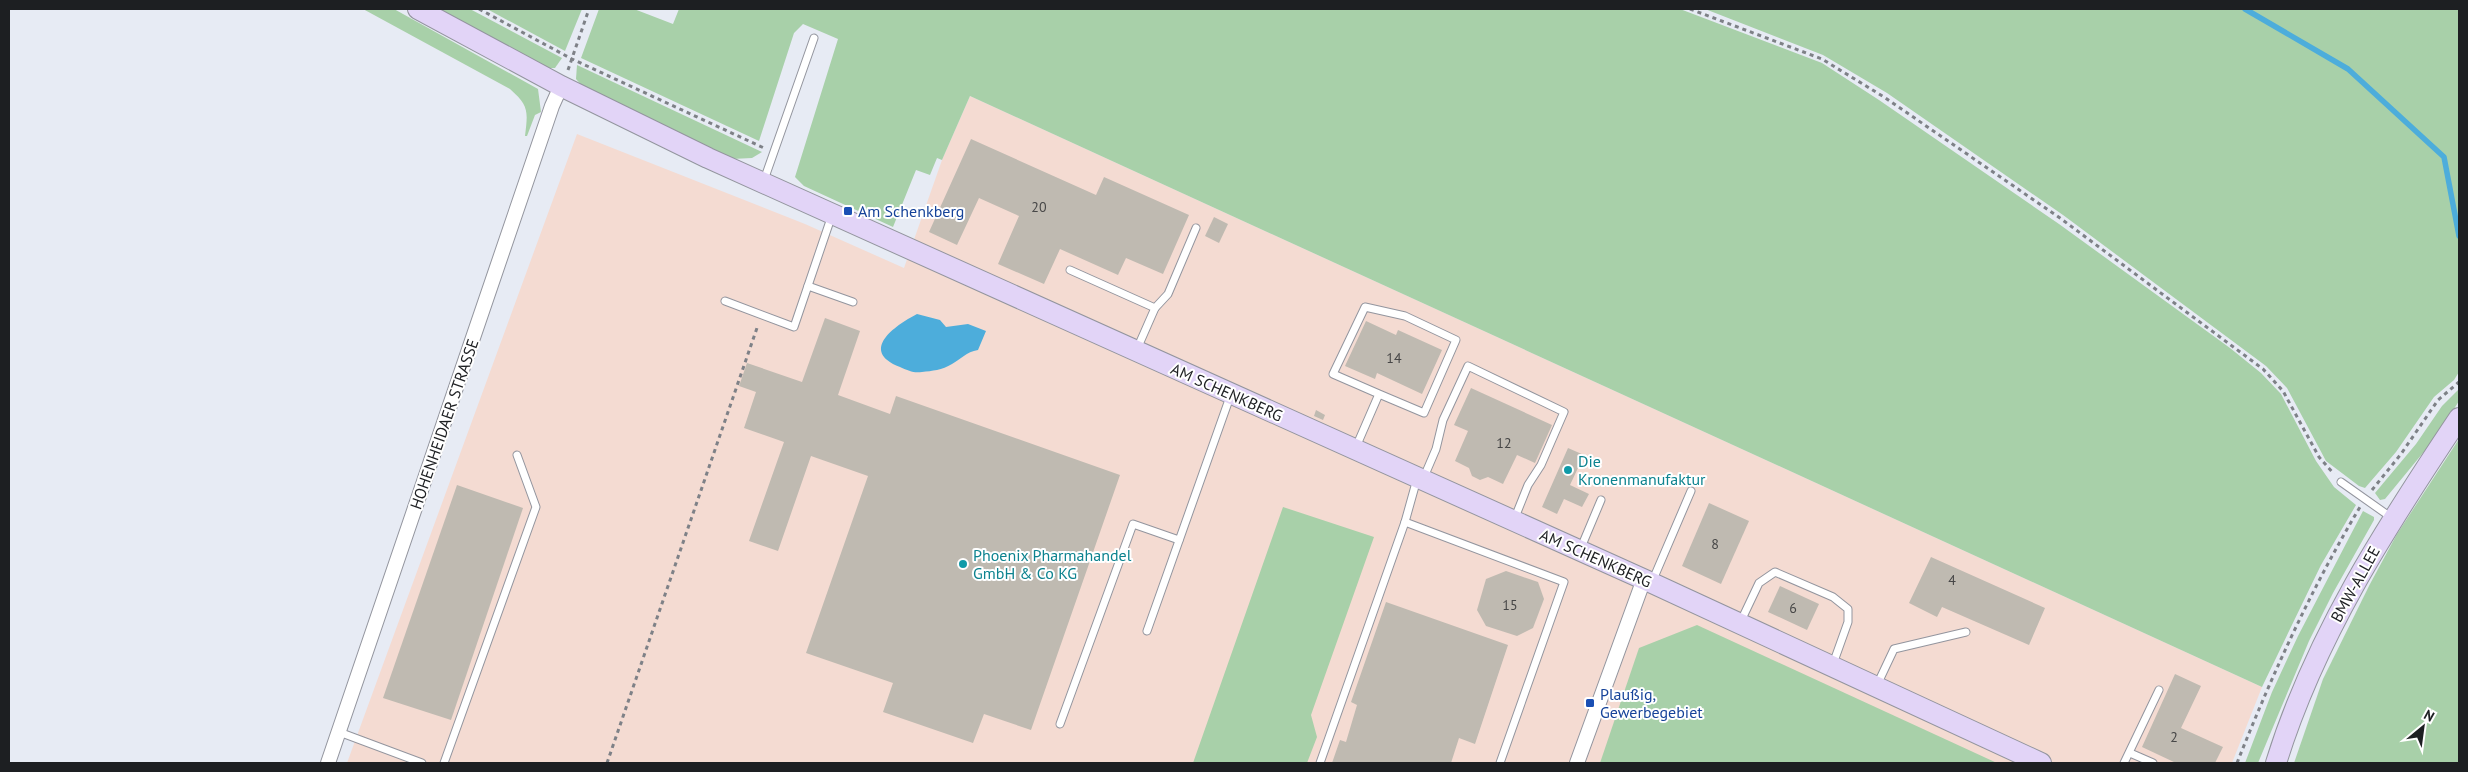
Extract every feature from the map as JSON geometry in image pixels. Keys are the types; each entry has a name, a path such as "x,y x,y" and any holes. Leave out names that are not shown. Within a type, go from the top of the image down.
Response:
{"main road":[{"name":"AM SCHENKBERG","path":"418,9 561,86 763,183 1514,520 2042,763"},
{"name":"BMW-ALLEE","path":"2276,763 2305,682 2346,598 2392,518 2459,418"}],"street":[{"name":"HOHENHEIDAER STRASSE","path":"328,763 549,115 561,86"},
{"path":"1578,763 1648,581"}],"lane":[{"path":"763,183 814,38"},
{"path":"725,301 794,327 832,214"},
{"path":"1136,351 1154,308 1168,294 1196,228"},
{"path":"1070,270 1154,308"},
{"path":"808,286 853,302"},
{"path":"1365,307 1405,316 1456,340 1424,413 1379,394 1333,374 1365,307"},
{"path":"1320,763 1420,479 1436,449 1443,420 1468,366 1564,412 1541,465 1528,485 1514,520"},
{"path":"1147,631 1231,394"},
{"path":"1354,449 1379,394"},
{"path":"444,763 536,507 517,455"},
{"path":"2341,482 2392,518"},
{"path":"1648,581 1691,491"},
{"path":"1580,550 1601,500"},
{"path":"1405,522 1564,582 1500,763"},
{"path":"1060,724 1133,524 1179,540"},
{"path":"1740,623 1759,583 1774,572 1834,597 1848,609 1848,622 1832,665"},
{"path":"1877,686 1894,649 1966,632"},
{"path":"2124,763 2159,690"},
{"path":"339,732 422,763"},
{"path":"2130,753 2153,763"}],"path":[{"path":"479,9 572,59 773,152"},
{"path":"561,86 589,9"},
{"path":"1690,9 1822,59 1884,97 2060,218 2262,369 2283,391 2318,457 2341,482"},
{"path":"607,763 762,314"},
{"path":"2237,763 2267,689 2324,567 2364,499 2402,454 2438,400 2459,382"}],"shaded area":[{"path":"970,96 2262,687 2232,763 347,763 577,134 805,224 904,268 942,160"}],"green space":[{"path":"363,9 394,9 538,89 541,112 535,115 527,136 525,136 526,110 521,100 510,89"},
{"path":"438,9 470,9 562,58 555,68 547,68"},
{"path":"487,9 582,9 565,51"},
{"path":"599,9 634,9 673,24 679,9 1680,9 1822,63 2059,224 2230,348 2261,373 2281,394 2316,461 2334,487 2356,505 2321,565 2262,687 970,96 942,160 937,158 930,175 916,170 893,227 804,186 795,177 838,39 803,24 794,33 759,141 581,58"},
{"path":"1705,9 2459,9 2459,372 2454,380 2434,397 2396,452 2365,488 2359,486 2326,461 2287,388 2266,366 2063,215 1887,93 1823,55"},
{"path":"577,65 762,152 752,158 732,159 584,88 576,79"},
{"path":"2459,389 2459,401 2436,437 2385,499 2380,500 2375,493 2416,444 2442,406"},
{"path":"2459,439 2459,763 2294,763 2323,679 2370,584 2397,534"},
{"path":"1283,507 1374,537 1311,715 1317,737 1307,763 1193,763"},
{"path":"2363,511 2374,517 2374,520 2333,593 2309,641 2258,763 2245,763 2272,692 2298,636"},
{"path":"1697,625 1997,763 1600,763 1639,648"}],"water":[{"path":"917,314 940,320 946,327 968,324 986,331 978,350 967,354 948,366 930,371 911,371 888,361 882,354 881,346 891,332"}],"building":[{"path":"971,139 1096,195 1104,177 1189,215 1163,274 1126,258 1118,275 1060,249 1044,284 998,264 1019,216 979,198 957,245 929,232"},
{"path":"1214,217 1228,224 1219,243 1205,236"},
{"name":"Phoenix Pharmahandel GmbH & Co KG","path":"825,318 860,331 838,395 890,414 896,396 1120,475 1031,730 984,714 973,743 883,712 893,683 806,653 868,476 811,456 778,551 749,541 784,442 744,428 756,392 739,386 747,363 802,382"},
{"path":"1366,321 1396,335 1398,330 1442,350 1422,394 1377,373 1375,379 1345,366"},
{"path":"1471,388 1552,425 1535,463 1517,455 1503,484 1488,477 1480,480 1472,476 1469,468 1455,461 1468,431 1454,425"},
{"path":"1316,410 1325,415 1323,420 1314,416"},
{"name":"Die Kronenmanufaktur","path":"1568,448 1584,455 1570,485 1589,494 1582,507 1564,499 1557,514 1542,507"},
{"path":"457,485 523,508 451,720 383,698"},
{"path":"1709,503 1749,521 1721,584 1682,566"},
{"path":"1931,557 2045,608 2029,645 1942,607 1937,617 1909,603"},
{"path":"1506,571 1538,582 1544,599 1533,628 1517,636 1486,626 1477,610 1486,579"},
{"path":"1780,586 1819,604 1807,630 1768,612"},
{"path":"1386,602 1508,645 1475,744 1459,738 1451,763 1332,763 1340,740 1346,742 1357,705 1351,702"},
{"path":"2175,674 2201,686 2181,728 2223,747 2215,763 2176,763 2142,747"}],"waterway":[{"path":"2245,9 2348,69 2444,157 2459,236"}],"place":[{"name":"Am Schenkberg","path":"848,211"},
{"name":"Die Kronenmanufaktur","path":"1568,470"},
{"name":"Phoenix Pharmahandel GmbH & Co KG","path":"963,564"},
{"name":"Plaußig, Gewerbegebiet","path":"1590,703"}]}
